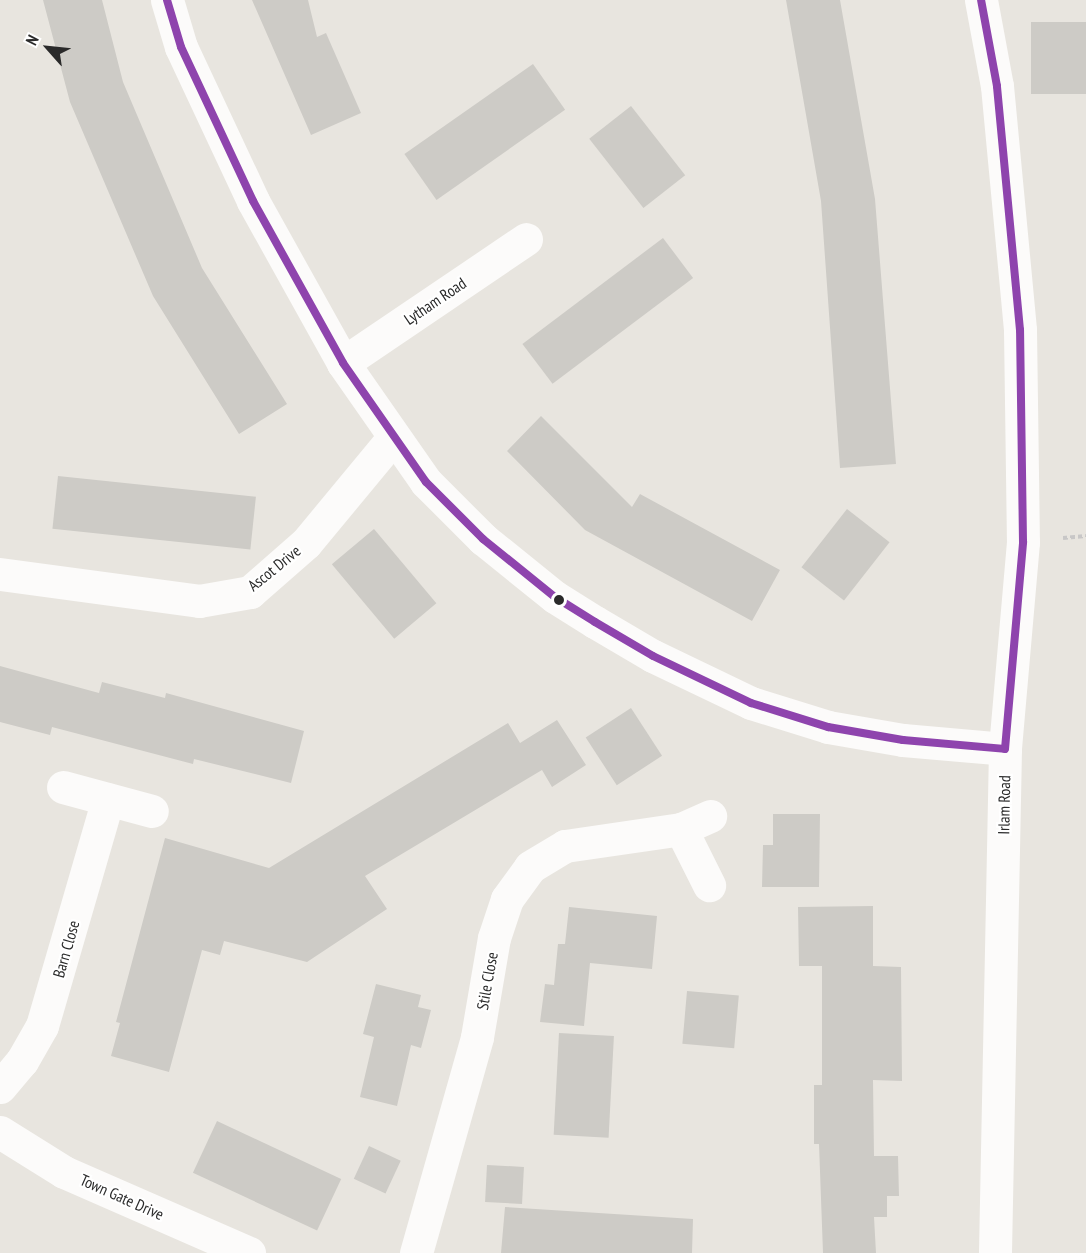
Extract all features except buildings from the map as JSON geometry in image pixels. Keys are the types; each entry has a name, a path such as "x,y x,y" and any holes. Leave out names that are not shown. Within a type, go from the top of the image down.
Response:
{"street":[{"path":"167,0 181,47 253,201 343,363 393,438 426,482 483,538 555,597 653,656 751,703 828,727 903,740 1005,749"},
{"name":"Irlam Road","path":"981,0 997,87 1020,330 1023,542 1005,749 995,1253"},
{"name":"Lytham Road","path":"343,363 526,239"},
{"name":"Ascot Drive","path":"0,574 199,601 250,591 306,543 393,438"},
{"path":"63,787 152,812"},
{"name":"Barn Close","path":"0,1087 22,1061 42,1026 108,799"},
{"name":"Stile Close","path":"417,1253 477,1037 494,938 507,898 530,867 565,846 681,829 710,816"},
{"path":"681,829 709,885"},
{"name":"Town Gate Drive","path":"0,1132 64,1172 249,1253"}],"transit line":[{"path":"167,0 181,47 253,201 343,363 426,482 483,539 555,597 595,622 653,656 751,703 828,727 903,740 1005,749 1023,542 1020,330 997,86 981,0"}]}
